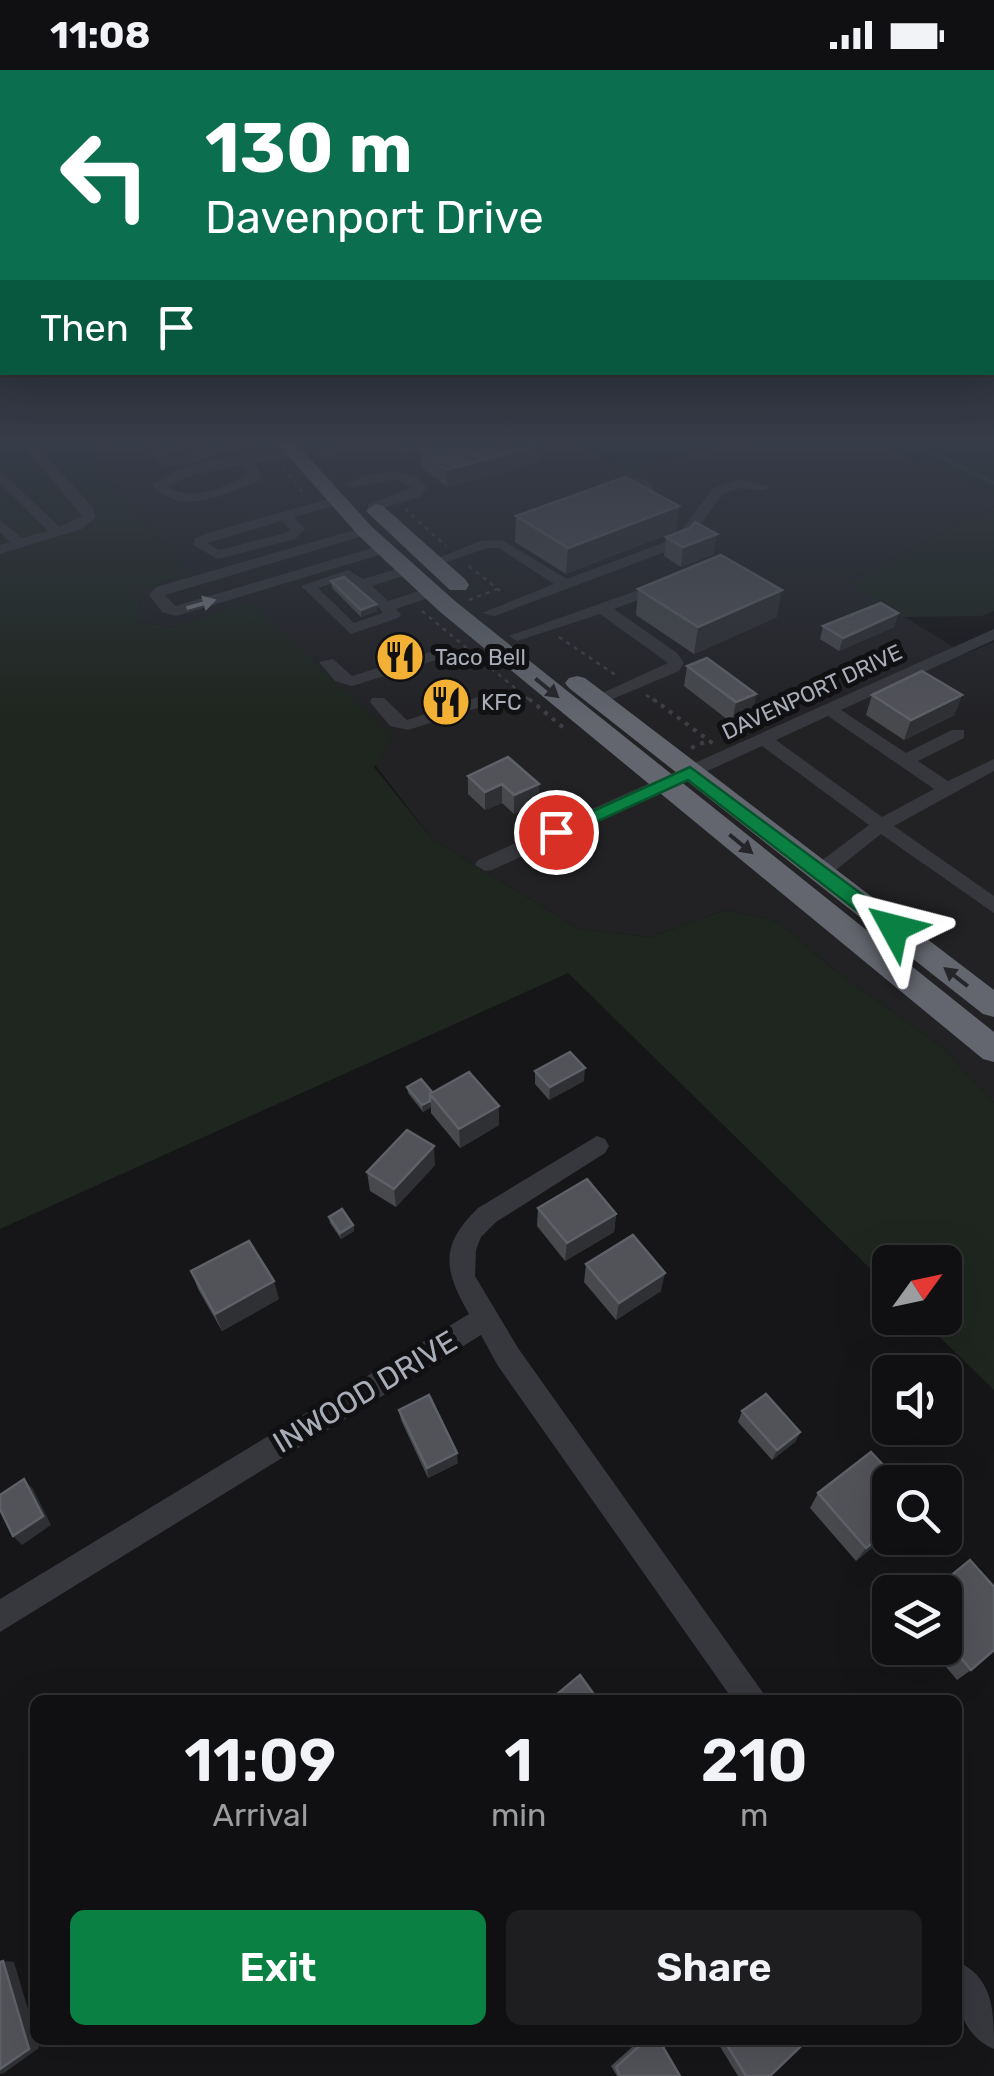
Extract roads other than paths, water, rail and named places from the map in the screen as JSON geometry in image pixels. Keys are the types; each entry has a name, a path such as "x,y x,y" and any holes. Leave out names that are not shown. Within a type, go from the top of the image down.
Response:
{"highway":[{"path":"371,535 432,592 677,778 994,1050"},
{"path":"402,535 517,636 626,746 641,748 646,738 677,778 820,872 994,1006"},
{"path":"374,539 406,560 432,563"}],"street":[{"path":"11,535 20,544"},
{"path":"0,550 49,535"},
{"path":"217,535 200,540 200,545 218,555 292,535"},
{"path":"484,544 490,535"},
{"path":"490,613 681,540 685,535"},
{"path":"374,539 314,570 176,611 167,609 157,596 161,590 292,552 374,539"},
{"path":"432,563 484,544 502,544 566,584"},
{"path":"292,552 312,556 317,565 314,570"},
{"path":"362,584 407,570"},
{"path":"348,574 362,584 393,614 351,629 308,586 348,574"},
{"path":"517,636 689,576"},
{"path":"386,607 432,592"},
{"path":"592,710 676,663 602,608"},
{"name":"DAVENPORT DRIVE","path":"485,864 994,634"},
{"path":"327,662 341,678 352,681 430,657"},
{"path":"378,702 396,722 408,724 481,701"},
{"path":"829,710 947,789"},
{"path":"905,761 958,734"},
{"path":"765,740 994,906"},
{"path":"820,872 838,861 866,833 994,764"},
{"path":"486,1318 462,1278 464,1250 472,1230 513,1196 598,1146"},
{"name":"INWOOD DRIVE","path":"0,1617 486,1318 508,1357 748,1695"},
{"path":"962,1986 994,2030"}],"place":[{"name":"Taco Bell","path":"400,657"},
{"name":"KFC","path":"446,702"}]}
